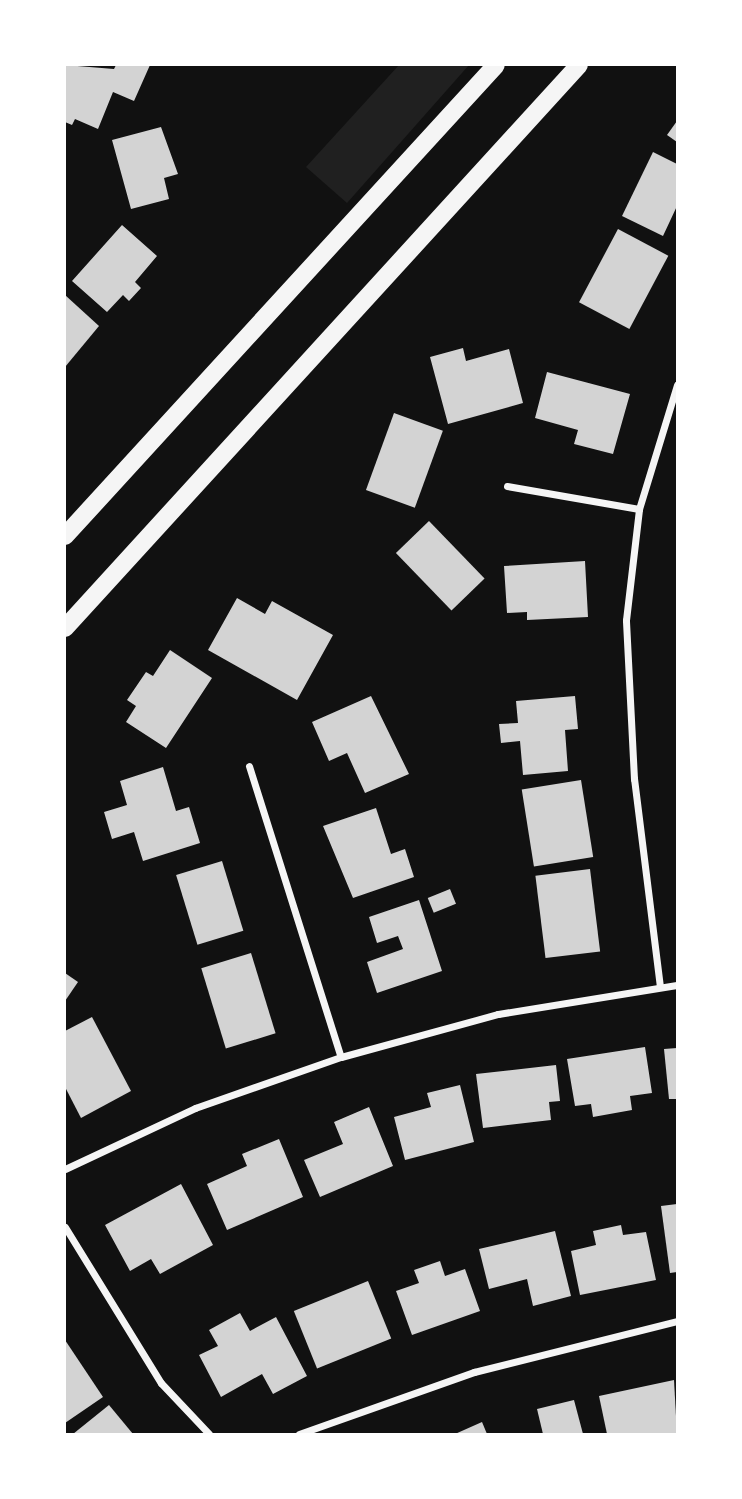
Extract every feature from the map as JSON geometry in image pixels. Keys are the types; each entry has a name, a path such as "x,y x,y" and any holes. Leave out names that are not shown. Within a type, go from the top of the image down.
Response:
{"main road":[{"path":"65,536 496,65"},
{"path":"65,628 579,65"}],"street":[{"path":"660,987 634,779 627,633 639,509 677,385"},
{"path":"508,486 639,509"},
{"path":"249,766 341,1057"},
{"path":"65,1169 195,1108 341,1057 498,1014 677,985"},
{"path":"65,1227 161,1383 209,1434"},
{"path":"299,1434 474,1372 677,1321"}],"shaded area":[{"path":"399,65 469,65 347,203 306,167"}],"building":[{"path":"65,65 114,69 116,65 150,65 134,101 113,92 98,129 75,119 72,125 65,122"},
{"path":"677,121 677,142 667,135"},
{"path":"161,127 178,174 164,178 169,199 131,209 112,140"},
{"path":"653,152 677,164 677,206 663,236 622,216"},
{"path":"122,225 157,256 135,282 141,288 129,301 123,295 107,312 72,281"},
{"path":"618,229 668,256 629,329 579,302"},
{"path":"65,295 99,326 65,367"},
{"path":"463,348 466,361 509,349 523,403 448,424 430,357"},
{"path":"547,372 630,394 613,454 574,444 578,430 535,418"},
{"path":"394,413 443,431 415,508 366,490"},
{"path":"429,521 485,579 451,611 396,553"},
{"path":"585,561 588,617 527,620 527,612 507,613 504,566"},
{"path":"237,598 265,614 272,601 333,635 297,700 208,650"},
{"path":"170,650 212,678 166,748 126,722 136,706 127,700 146,672 153,676"},
{"path":"371,696 409,774 365,793 347,753 329,761 312,722"},
{"path":"575,696 578,729 565,730 568,771 523,775 520,741 501,743 499,724 518,723 516,701"},
{"path":"163,767 176,811 189,807 200,843 143,861 134,832 112,839 104,812 127,805 120,781"},
{"path":"581,780 593,857 534,866 522,789"},
{"path":"376,808 391,854 405,849 414,877 353,898 323,826"},
{"path":"222,861 243,931 197,945 176,875"},
{"path":"590,869 600,951 546,958 535,876"},
{"path":"450,889 456,904 434,913 428,898"},
{"path":"419,900 442,971 377,993 367,962 403,949 398,936 377,943 369,917"},
{"path":"251,953 276,1033 226,1049 201,968"},
{"path":"65,973 78,982 65,1001"},
{"path":"92,1017 131,1091 81,1118 65,1087 65,1031"},
{"path":"645,1047 652,1093 630,1096 632,1110 593,1117 591,1104 575,1106 567,1059"},
{"path":"677,1048 677,1099 669,1099 664,1049"},
{"path":"556,1065 560,1101 549,1102 551,1120 483,1128 476,1074"},
{"path":"460,1085 474,1142 405,1160 394,1117 431,1107 427,1093"},
{"path":"369,1107 393,1166 320,1197 304,1160 343,1144 334,1122"},
{"path":"279,1139 303,1197 227,1230 207,1184 247,1166 242,1154"},
{"path":"181,1184 213,1245 160,1274 151,1259 130,1271 105,1225"},
{"path":"677,1204 677,1272 670,1273 661,1206"},
{"path":"621,1225 623,1235 646,1232 656,1280 580,1295 571,1251 596,1245 593,1231"},
{"path":"555,1231 571,1296 533,1306 527,1279 489,1289 479,1249"},
{"path":"440,1261 445,1276 465,1269 480,1311 412,1335 396,1291 419,1283 414,1270"},
{"path":"368,1281 391,1338 317,1368 294,1311"},
{"path":"240,1313 250,1331 276,1317 307,1376 273,1394 262,1374 221,1397 199,1355 218,1346 209,1330"},
{"path":"65,1340 103,1397 65,1423"},
{"path":"674,1380 677,1434 607,1434 599,1396"},
{"path":"574,1400 583,1434 543,1434 537,1409"},
{"path":"109,1405 133,1434 73,1434"},
{"path":"482,1422 487,1434 455,1434"}]}
